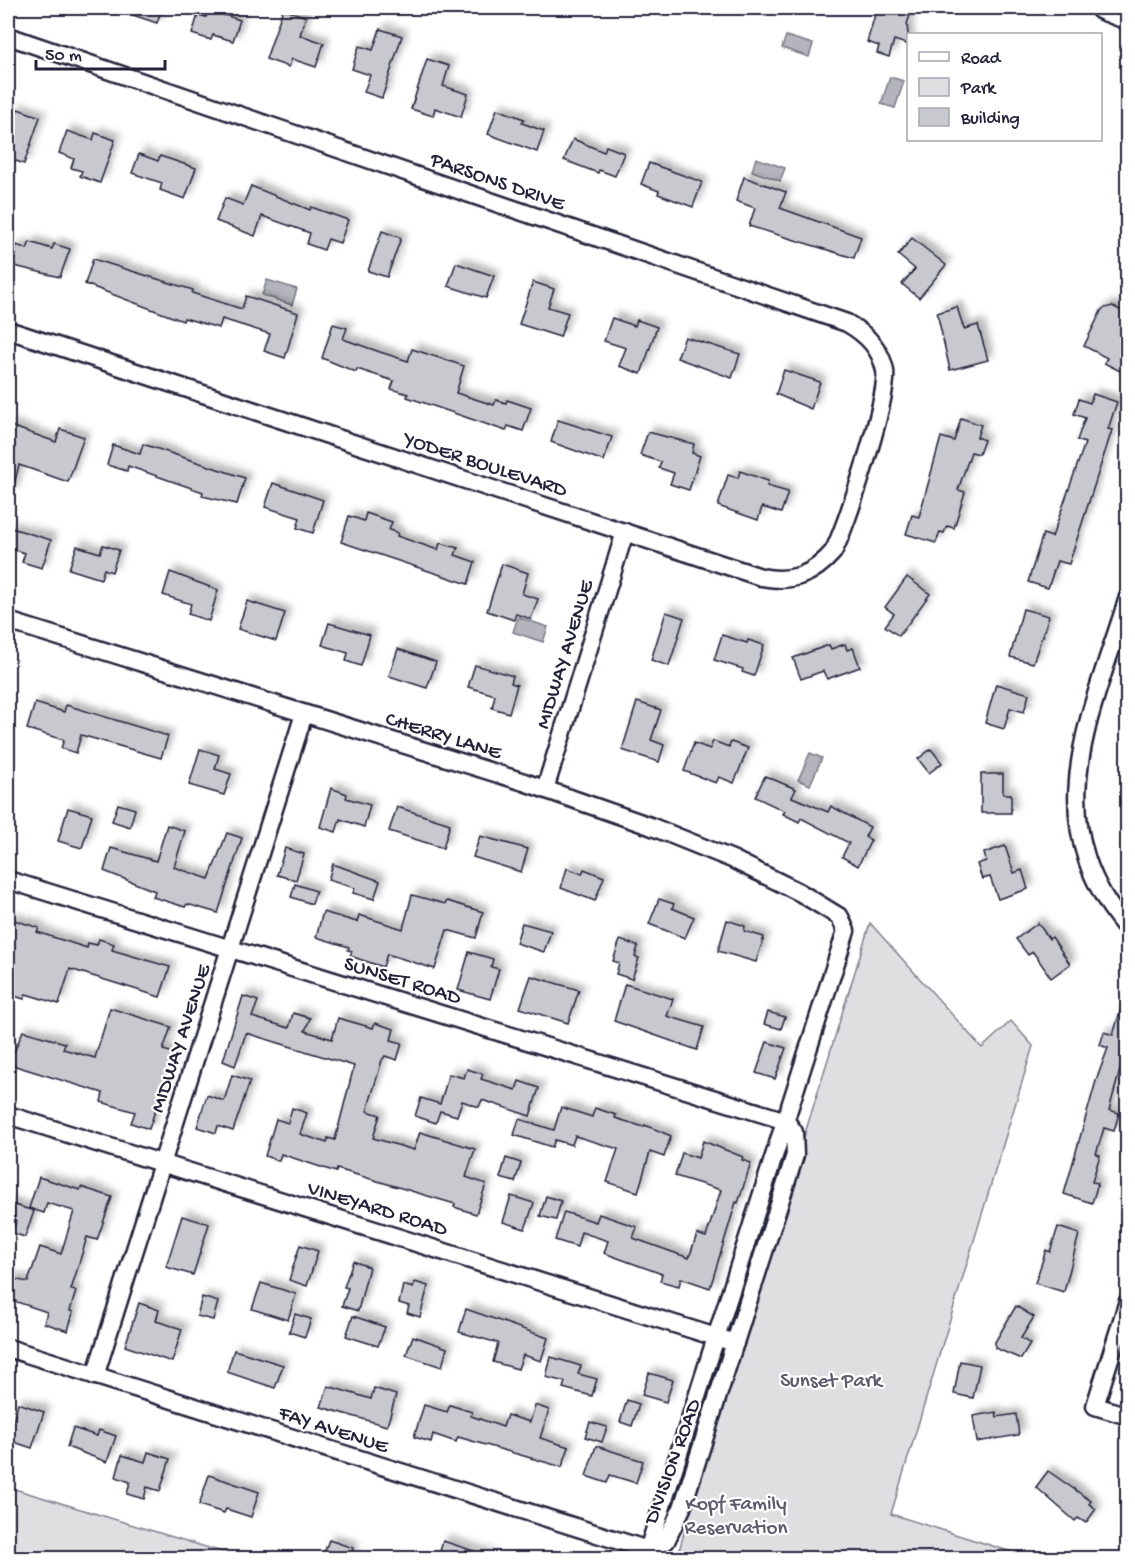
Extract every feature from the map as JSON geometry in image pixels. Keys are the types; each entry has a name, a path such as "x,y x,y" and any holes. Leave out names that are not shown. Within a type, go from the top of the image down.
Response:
{"street":[{"path":"1102,8 1128,18"},
{"name":"PARSONS DRIVE","path":"8,36 847,323 861,331 873,343 881,357 885,372 883,400 871,440"},
{"name":"YODER BOULEVARD","path":"8,330 761,577 777,580 809,573 823,564 838,542 871,440"},
{"name":"MIDWAY AVENUE","path":"545,789 625,532"},
{"path":"1128,597 1079,754 1075,805 1080,839 1090,872 1106,902 1128,930"},
{"name":"CHERRY LANE","path":"8,621 545,789 650,826 732,859 799,892 840,916 846,932"},
{"name":"MIDWAY AVENUE","path":"95,1376 304,714"},
{"name":"SUNSET ROAD","path":"8,880 786,1120"},
{"name":"DIVISION ROAD","path":"648,1550 846,932"},
{"name":"VINEYARD ROAD","path":"8,1115 735,1343"},
{"name":"DIVISION ROAD","path":"648,1550 666,1541 682,1508 735,1343 795,1155 794,1132 786,1120"},
{"path":"1128,1301 1095,1406 1128,1416"},
{"name":"FAY AVENUE","path":"8,1348 648,1550"}],"green space":[{"name":"Sunset Park","path":"870,923 982,1048 1011,1021 1033,1046 891,1514 1031,1558 677,1558 705,1457"},
{"path":"8,1487 242,1558 8,1558"}],"shaded area":[{"path":"786,36 813,44 809,57 782,48"},
{"path":"890,77 904,81 895,108 881,104"},
{"path":"756,158 785,168 780,181 752,171"},
{"path":"267,280 297,289 292,305 262,295"},
{"path":"518,617 548,627 543,642 513,632"},
{"path":"810,753 822,758 810,785 798,780"}],"building":[{"path":"119,8 162,8 157,23 118,10"},
{"path":"877,8 910,15 907,24 907,44 894,40 889,57 877,53 879,46 867,42"},
{"path":"283,9 306,17 300,35 324,43 316,67 292,59 289,67 266,59"},
{"path":"209,10 240,20 233,41 213,35 211,40 192,34 198,15 206,17"},
{"path":"380,29 402,36 382,98 364,92 370,75 352,69 359,46 373,50"},
{"path":"427,59 449,66 443,86 468,94 461,117 435,108 433,116 411,109"},
{"path":"18,109 40,117 24,164 8,158 8,114 15,116"},
{"path":"497,109 524,119 522,123 544,131 537,152 488,134"},
{"path":"67,131 93,140 95,133 115,140 100,183 80,176 82,171 71,168 74,159 59,153"},
{"path":"573,139 604,152 606,146 624,153 615,176 599,170 598,173 564,160"},
{"path":"139,154 158,161 160,156 196,168 185,199 160,190 162,183 132,173"},
{"path":"649,163 702,182 693,207 658,194 659,191 641,184"},
{"path":"744,177 786,192 780,208 861,237 854,258 749,226 755,208 736,201"},
{"path":"251,186 310,210 311,207 348,220 340,243 328,239 324,250 307,244 310,233 262,216 255,236 216,221 225,198 243,205"},
{"path":"382,231 401,238 387,277 368,271"},
{"path":"912,238 946,265 919,298 902,284 915,269 898,255"},
{"path":"30,242 52,249 54,244 70,249 60,277 10,265 17,245 27,249"},
{"path":"93,259 193,290 192,293 242,309 246,296 298,313 285,358 264,351 270,334 222,319 219,328 184,318 183,321 85,284"},
{"path":"456,263 494,276 486,298 448,286"},
{"path":"533,282 554,289 548,307 568,313 560,337 519,324"},
{"path":"1112,306 1128,314 1128,375 1104,363 1107,358 1084,346 1102,309"},
{"path":"957,307 964,329 978,325 988,360 950,370 937,313"},
{"path":"612,318 635,326 637,320 657,327 641,374 619,366 626,348 604,341"},
{"path":"333,324 347,328 343,339 408,361 412,349 464,366 456,393 494,405 496,400 506,403 507,400 531,408 523,431 508,426 506,431 407,397 408,394 391,389 394,381 357,369 356,372 322,358"},
{"path":"685,337 740,354 732,378 677,358"},
{"path":"784,370 820,382 811,409 776,394"},
{"path":"1093,394 1117,402 1108,429 1112,430 1069,564 1057,561 1048,588 1028,582 1043,534 1052,537 1085,443 1077,440 1085,418 1074,414 1079,399 1090,403"},
{"path":"961,418 981,425 977,437 984,440 979,454 971,452 958,490 965,492 954,528 947,526 944,533 940,532 936,543 906,534 912,515 919,517 941,437 954,441"},
{"path":"558,420 612,437 604,461 551,442"},
{"path":"8,425 56,442 60,429 84,437 68,482 19,465 12,493 8,492"},
{"path":"648,432 694,444 692,453 700,456 689,490 670,484 674,473 659,468 661,462 640,455"},
{"path":"143,444 245,478 237,504 202,496 203,492 128,466 127,471 107,465 113,445 140,454"},
{"path":"740,471 768,481 767,486 788,492 781,513 762,507 758,520 718,506 728,475 738,478"},
{"path":"273,483 323,500 313,533 297,528 300,518 265,507"},
{"path":"366,513 392,522 389,530 398,533 397,536 438,550 440,543 458,548 455,555 475,562 468,584 341,542 349,516 364,521"},
{"path":"8,527 51,540 42,568 22,562 25,553 8,548"},
{"path":"103,545 119,550 112,572 104,569 101,579 69,569 77,546 100,553"},
{"path":"502,564 528,573 522,594 538,599 531,619 516,614 514,620 487,611"},
{"path":"170,572 218,590 209,621 188,614 191,604 163,595"},
{"path":"907,577 930,594 899,636 885,626 894,614 885,607"},
{"path":"247,601 285,613 276,641 238,629"},
{"path":"1023,609 1049,616 1033,663 1010,657"},
{"path":"666,612 684,618 669,666 651,660"},
{"path":"329,623 370,635 361,666 346,661 348,653 322,645"},
{"path":"722,635 747,643 748,640 764,645 754,676 742,672 743,669 714,660"},
{"path":"845,644 847,650 853,648 860,667 827,679 823,671 801,679 793,658 829,645 831,649"},
{"path":"398,649 436,662 427,688 389,676"},
{"path":"475,665 513,676 511,683 517,685 509,713 492,708 495,695 468,687"},
{"path":"996,684 1029,694 1024,712 1010,708 1004,729 985,723"},
{"path":"637,702 661,710 651,740 664,745 659,762 622,750"},
{"path":"35,703 64,712 66,705 168,736 161,758 81,735 76,753 61,748 64,740 27,729"},
{"path":"713,741 729,747 731,742 748,748 734,783 719,777 716,783 684,771 694,743 710,749"},
{"path":"200,749 219,755 215,769 231,774 224,795 189,785"},
{"path":"931,749 942,763 929,773 918,759"},
{"path":"981,774 1003,774 1003,794 1011,794 1011,813 981,813"},
{"path":"765,776 796,789 792,797 828,812 831,806 870,827 865,837 871,840 858,866 842,857 849,843 801,818 799,822 783,814 785,811 755,797"},
{"path":"331,788 347,794 346,798 370,805 364,827 340,819 336,832 320,827"},
{"path":"118,804 135,809 130,827 112,821"},
{"path":"397,807 450,824 443,848 389,831"},
{"path":"68,808 92,815 82,848 58,841"},
{"path":"167,825 185,831 174,867 209,879 227,833 242,838 218,913 187,904 185,907 153,897 155,891 104,871 111,848 156,861"},
{"path":"480,836 528,849 521,872 473,857"},
{"path":"1005,846 1014,873 1022,870 1028,889 998,899 990,877 982,879 977,864 986,861 984,853"},
{"path":"285,848 304,854 296,880 277,875"},
{"path":"333,864 380,881 374,899 353,893 355,888 328,880"},
{"path":"567,868 582,874 584,869 604,877 595,901 561,888"},
{"path":"295,884 316,891 312,904 291,897"},
{"path":"412,895 445,904 447,901 483,912 476,938 447,930 435,969 387,954 383,967 350,956 352,951 348,950 349,947 316,937 323,912 357,922 359,915 403,929"},
{"path":"659,899 674,904 672,908 694,917 685,938 649,924"},
{"path":"8,918 39,928 37,932 87,948 88,943 97,945 99,939 114,944 112,950 170,967 160,997 70,969 59,1004 26,994 24,999 8,994"},
{"path":"727,920 745,926 744,931 764,937 756,962 718,951"},
{"path":"522,923 551,931 544,952 516,943"},
{"path":"1038,923 1049,939 1052,937 1070,964 1051,978 1033,952 1028,955 1016,939"},
{"path":"620,940 638,946 635,957 639,958 632,979 616,974 619,963 613,961"},
{"path":"469,952 493,959 491,967 499,969 490,999 458,990"},
{"path":"531,976 579,990 568,1023 520,1008"},
{"path":"625,984 673,999 667,1016 704,1027 697,1050 614,1021"},
{"path":"243,996 258,1001 252,1017 289,1028 293,1013 310,1018 305,1031 332,1039 338,1018 373,1028 375,1023 394,1029 391,1040 402,1043 397,1060 385,1056 382,1060 367,1111 380,1115 373,1138 414,1150 420,1132 475,1149 466,1177 486,1184 476,1214 454,1207 455,1204 337,1169 336,1172 281,1154 279,1161 265,1156 276,1119 288,1123 292,1108 307,1113 300,1134 327,1143 328,1138 335,1140 354,1066 246,1033 235,1066 223,1061"},
{"path":"1124,998 1128,999 1128,1065 1122,1063 1109,1110 1119,1113 1114,1131 1104,1128 1096,1154 1100,1155 1092,1182 1098,1183 1092,1203 1064,1194 1096,1081 1108,1048 1100,1045 1104,1032 1113,1035"},
{"path":"110,1008 171,1027 163,1050 174,1053 149,1129 131,1123 135,1112 101,1102 103,1093 9,1064 23,1031 65,1043 63,1049 95,1058"},
{"path":"768,1012 785,1017 781,1029 764,1024"},
{"path":"767,1042 786,1048 775,1079 756,1073"},
{"path":"467,1069 483,1074 481,1079 516,1090 519,1081 539,1088 530,1116 482,1100 479,1107 462,1101 457,1116 440,1111 436,1123 415,1116 421,1098 440,1104 449,1074 464,1078"},
{"path":"232,1075 250,1081 233,1131 218,1126 216,1133 197,1127 207,1095 224,1101"},
{"path":"561,1107 592,1117 595,1108 616,1115 615,1118 644,1127 645,1125 671,1136 664,1157 650,1152 638,1192 607,1182 618,1149 575,1136 572,1145 555,1140 552,1147 514,1135 519,1119 554,1130"},
{"path":"703,1141 743,1157 742,1160 751,1163 738,1203 736,1202 710,1288 681,1278 679,1286 660,1281 662,1274 604,1253 608,1241 581,1232 577,1247 555,1240 564,1212 596,1222 599,1214 637,1227 633,1238 689,1258 697,1234 706,1237 721,1190 675,1176 682,1153 698,1158"},
{"path":"506,1158 521,1163 515,1182 500,1178"},
{"path":"39,1177 112,1197 97,1240 87,1237 71,1290 76,1291 70,1311 73,1312 68,1331 44,1323 47,1312 8,1299 8,1278 28,1282 40,1247 61,1254 74,1211 47,1203 44,1213 29,1208"},
{"path":"511,1196 534,1203 525,1229 503,1222"},
{"path":"546,1196 561,1201 556,1220 540,1216"},
{"path":"8,1203 34,1211 25,1237 12,1233 16,1221 8,1220"},
{"path":"182,1216 209,1224 193,1275 166,1267"},
{"path":"1058,1227 1079,1234 1064,1292 1035,1283 1046,1250 1050,1252"},
{"path":"300,1245 318,1251 307,1286 289,1280"},
{"path":"353,1261 369,1267 358,1311 342,1306 348,1288 344,1287"},
{"path":"415,1282 428,1286 420,1317 407,1313 409,1306 399,1303 403,1285 413,1288"},
{"path":"261,1283 296,1294 288,1320 252,1309"},
{"path":"202,1297 218,1302 213,1320 197,1316"},
{"path":"139,1303 159,1310 156,1321 182,1329 172,1362 125,1346"},
{"path":"1016,1306 1034,1317 1021,1338 1030,1344 1021,1359 995,1348 995,1342"},
{"path":"466,1309 548,1338 541,1361 523,1355 518,1369 493,1362 498,1343 459,1332"},
{"path":"295,1314 311,1319 305,1337 289,1332"},
{"path":"353,1316 385,1327 378,1346 346,1336"},
{"path":"413,1336 447,1348 442,1367 406,1355"},
{"path":"234,1350 283,1365 275,1388 227,1372"},
{"path":"551,1357 581,1366 578,1374 597,1379 592,1396 563,1388 565,1382 546,1377"},
{"path":"960,1361 980,1365 973,1398 954,1394"},
{"path":"649,1373 673,1380 666,1402 642,1395"},
{"path":"328,1386 371,1399 374,1388 396,1395 387,1426 321,1407"},
{"path":"627,1400 639,1404 632,1426 620,1422"},
{"path":"18,1403 44,1412 32,1448 8,1440"},
{"path":"424,1405 447,1412 450,1405 472,1412 471,1416 503,1427 507,1415 530,1422 535,1405 549,1410 540,1438 569,1447 562,1467 458,1437 456,1442 433,1434 431,1442 414,1437"},
{"path":"996,1412 997,1417 1016,1414 1019,1435 977,1442 973,1416"},
{"path":"590,1422 607,1427 602,1442 585,1437"},
{"path":"73,1428 97,1436 99,1430 116,1436 107,1462 67,1447"},
{"path":"596,1446 643,1461 636,1483 610,1475 607,1483 586,1476"},
{"path":"148,1452 170,1459 160,1491 147,1487 144,1499 127,1494 130,1482 116,1477 122,1455 145,1462"},
{"path":"1048,1471 1091,1501 1089,1504 1096,1509 1086,1523 1078,1518 1075,1521 1036,1487"},
{"path":"209,1475 259,1492 251,1517 226,1509 224,1513 199,1505"},
{"path":"329,1540 353,1548 350,1558 322,1558"},
{"path":"443,1541 489,1556 488,1558 438,1558"}],"park label":[{"name":"Kopf Family Reservation","path":"736,1514"}]}
